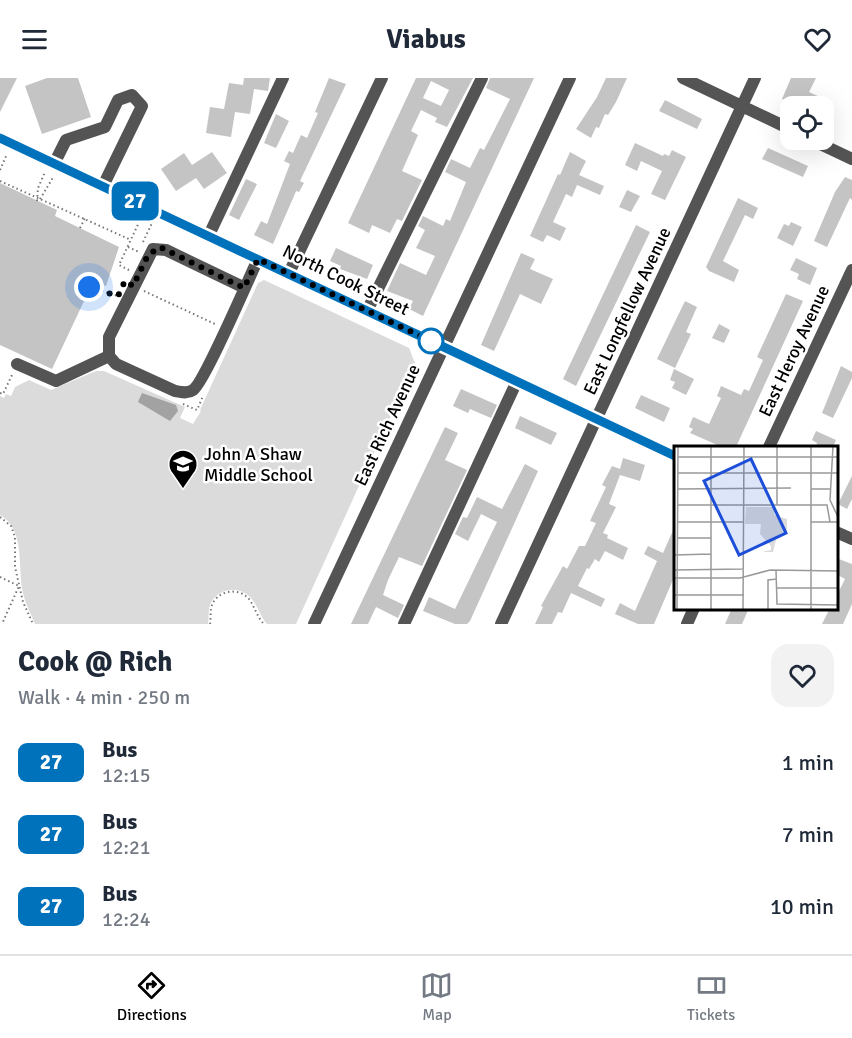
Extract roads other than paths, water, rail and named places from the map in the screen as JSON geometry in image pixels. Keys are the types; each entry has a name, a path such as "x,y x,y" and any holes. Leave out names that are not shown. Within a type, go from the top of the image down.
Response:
{"street":[{"path":"209,236 283,78"},
{"path":"289,273 382,78"},
{"path":"367,311 482,78"},
{"name":"East Rich Avenue","path":"314,624 442,346 570,78"},
{"path":"683,78 780,124"},
{"name":"East Longfellow Avenue","path":"501,624 755,78"},
{"path":"51,171 66,140 105,127 118,100 132,95 142,106 103,186"},
{"name":"North Cook Street","path":"0,138 51,171 103,186 674,456"},
{"path":"833,150 852,159"},
{"path":"244,288 160,247 148,255 129,284 109,337 110,356 116,364 175,391 185,393 193,390 199,384 258,259"},
{"name":"East Heroy Avenue","path":"769,446 852,270"},
{"path":"17,364 56,381 110,356"},
{"path":"404,624 517,381"},
{"path":"837,532 852,539"},
{"path":"687,624 694,609"}],"place":[{"name":"John A Shaw Middle School","path":"183,490"}]}
